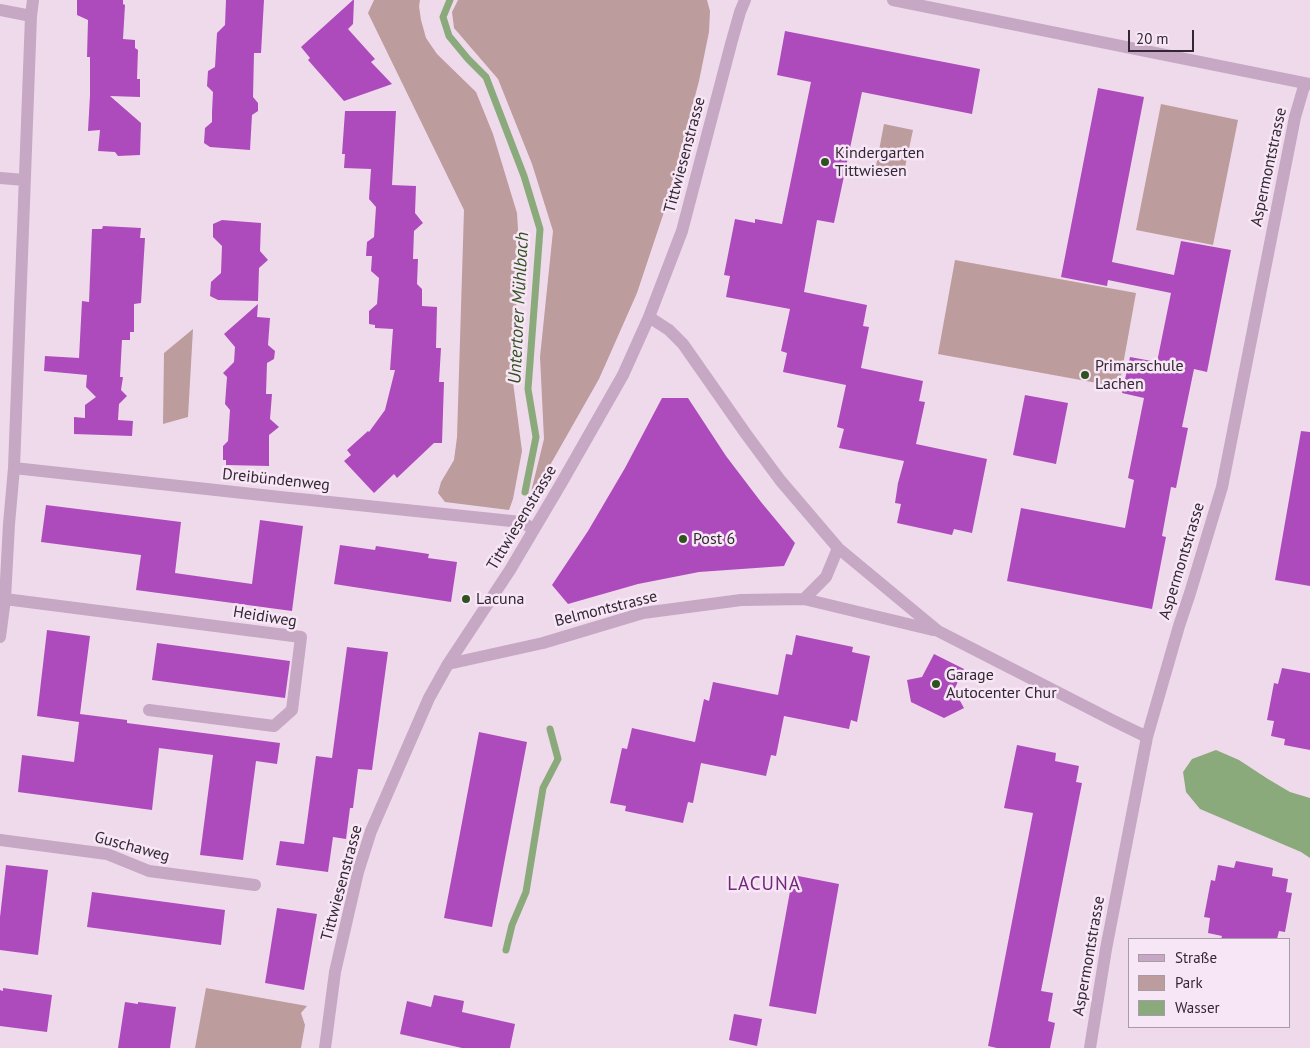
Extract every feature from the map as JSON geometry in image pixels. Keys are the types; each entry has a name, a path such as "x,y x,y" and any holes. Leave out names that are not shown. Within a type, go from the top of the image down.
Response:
{"street":[{"path":"0,637 5,599 4,524 14,468 33,0"},
{"name":"Tittwiesenstrasse","path":"324,1048 337,963 358,872 371,831 429,698 448,664 510,570 623,375 649,317 682,231 731,44 745,0"},
{"path":"893,0 1308,83"},
{"path":"0,10 31,16"},
{"name":"Aspermontstrasse","path":"1090,1048 1106,949 1147,737 1222,487 1295,116 1308,83"},
{"path":"0,178 25,180"},
{"name":"Belmontstrasse","path":"649,317 669,330 683,344 780,480 838,548 938,631 1114,722 1147,737"},
{"name":"Dreibündenweg","path":"14,468 280,498 521,522 534,529"},
{"path":"804,599 826,578 838,548"},
{"name":"Heidiweg","path":"5,599 301,637 292,710 274,726 149,710"},
{"name":"Belmontstrasse","path":"448,664 543,642 643,613 741,600 804,599 938,631"},
{"name":"Guschaweg","path":"0,840 107,854 149,871 255,885"}],"green space":[{"path":"374,0 420,0 421,20 426,38 437,54 476,92 493,134 517,213 519,246 513,382 522,451 513,499 509,510 445,502 438,493 441,482 454,460 457,437 464,210 368,13"},
{"path":"458,0 707,0 710,11 709,32 699,81 666,206 637,293 599,379 528,504 544,439 540,357 553,231 532,164 498,79 454,28 452,12"},
{"path":"1161,104 1238,120 1213,245 1136,230"},
{"path":"884,124 913,130 904,172 876,166"},
{"path":"955,260 1136,293 1119,387 938,354"},
{"path":"193,329 188,417 163,424 164,353"},
{"path":"206,988 307,1006 301,1013 305,1025 301,1048 195,1048"}],"water":[{"path":"1216,750 1239,760 1290,792 1310,798 1310,858 1301,852 1200,809 1186,792 1183,772 1192,759"}],"building":[{"path":"77,0 123,0 125,5 123,39 135,40 135,48 138,50 137,79 140,79 140,97 110,96 141,123 140,155 118,156 115,152 98,151 100,130 88,131 90,57 87,57 88,20 77,15"},
{"path":"226,0 264,0 261,53 254,53 253,97 258,103 258,111 252,115 250,150 210,147 204,143 205,128 212,122 213,92 207,86 208,71 215,67 217,33 225,25"},
{"path":"353,0 353,24 348,29 375,59 371,62 392,84 344,101 308,60 310,58 301,47"},
{"path":"785,31 980,69 972,114 862,92 834,223 817,220 804,292 867,305 863,326 869,327 861,368 923,381 919,401 925,402 916,444 987,459 972,533 954,529 952,535 897,523 901,504 895,503 904,461 839,448 844,429 837,427 846,385 783,372 787,353 781,351 790,309 726,297 730,276 724,275 735,219 755,223 755,219 782,224 811,82 777,75"},
{"path":"1098,88 1144,97 1112,262 1174,275 1181,241 1231,250 1207,372 1194,369 1182,427 1188,428 1176,488 1171,487 1162,536 1166,537 1152,609 1007,581 1021,508 1125,528 1134,480 1128,478 1144,398 1122,393 1130,357 1157,362 1171,293 1108,280 1107,286 1061,277"},
{"path":"345,111 396,111 392,185 416,186 415,213 423,223 414,231 413,259 418,259 417,284 422,289 422,306 437,307 436,348 441,348 439,382 444,382 442,443 434,443 397,478 394,474 374,493 344,461 351,455 347,450 369,432 385,410 395,370 390,370 393,329 375,328 375,325 369,324 369,311 377,304 379,278 371,271 372,256 366,256 367,242 374,237 376,207 369,199 371,169 344,168 345,154 342,154"},
{"path":"222,220 261,223 260,251 268,260 259,268 258,301 218,300 210,296 211,282 221,273 222,246 213,237 213,224"},
{"path":"103,226 141,228 140,238 145,238 141,303 134,304 134,332 130,332 130,340 122,340 120,377 123,377 121,390 127,396 119,404 118,420 133,421 132,436 74,434 74,417 85,418 85,405 96,397 86,387 87,375 44,371 45,356 79,358 82,301 89,302 92,229 102,229"},
{"path":"258,304 257,317 270,318 268,345 275,351 274,359 267,363 266,394 272,394 270,419 279,427 269,435 269,466 226,465 226,460 223,460 223,446 228,441 230,410 225,404 227,377 223,373 234,362 235,347 224,334"},
{"path":"1025,395 1068,403 1056,464 1013,455"},
{"path":"662,398 688,398 726,456 795,543 784,566 699,572 638,584 568,604 552,585 588,531 625,468"},
{"path":"1301,431 1310,432 1310,586 1275,580"},
{"path":"46,505 181,522 175,573 252,584 260,520 303,526 292,611 136,590 141,555 41,542"},
{"path":"340,545 375,550 376,546 429,554 428,558 457,562 451,602 334,584"},
{"path":"47,630 90,636 80,714 127,720 127,723 280,743 277,764 256,761 243,860 200,855 213,755 159,748 152,810 18,792 22,755 74,762 79,722 37,716"},
{"path":"796,635 853,647 852,652 870,656 857,722 851,720 849,729 784,716 776,756 771,755 766,776 701,763 693,803 688,802 683,823 625,811 626,806 610,803 622,748 627,749 632,728 695,742 704,699 709,701 713,682 778,695 786,654 792,655"},
{"path":"157,643 290,661 285,698 152,680"},
{"path":"347,647 388,652 372,770 358,769 353,808 350,808 346,839 333,837 328,872 276,865 280,841 304,844 316,756 332,758"},
{"path":"934,654 964,669 954,690 964,708 944,718 911,702 907,680 922,677"},
{"path":"1282,668 1310,673 1310,750 1284,745 1285,739 1271,736 1274,721 1267,720 1274,683 1278,684"},
{"path":"479,732 527,742 492,927 444,918"},
{"path":"1017,745 1056,753 1055,761 1079,766 1076,782 1082,783 1041,991 1053,993 1048,1021 1055,1023 1050,1048 997,1048 988,1046 1033,813 1004,808"},
{"path":"1236,861 1273,868 1272,876 1288,879 1286,892 1292,893 1285,932 1279,931 1277,938 1221,938 1222,936 1208,933 1210,918 1204,917 1211,880 1215,881 1218,865 1234,868"},
{"path":"6,865 48,870 38,955 0,950 0,917"},
{"path":"793,875 839,884 816,1014 769,1006"},
{"path":"92,892 225,910 221,945 87,927"},
{"path":"277,908 317,914 304,990 265,983"},
{"path":"3,988 52,995 47,1032 0,1026 0,990 3,991"},
{"path":"434,995 464,1001 462,1012 515,1024 510,1048 462,1048 400,1034 407,1001 431,1007"},
{"path":"125,1002 176,1007 170,1048 118,1048"},
{"path":"734,1014 762,1019 757,1046 729,1040"}],"waterway":[{"name":"Untertorer Mühlbach","path":"450,0 443,17 449,36 486,77 524,176 540,229 528,389 536,437 525,492"},
{"name":"Untertorer Mühlbach","path":"506,950 512,925 526,892 543,788 558,759 550,729"}],"place":[{"name":"Kindergarten Tittwiesen","path":"825,162"},
{"name":"Primarschule Lachen","path":"1085,375"},
{"name":"Post 6","path":"683,539"},
{"name":"Lacuna","path":"466,599"},
{"name":"Garage Autocenter Chur","path":"936,684"}],"district":[{"name":"LACUNA","path":"764,885"}]}
